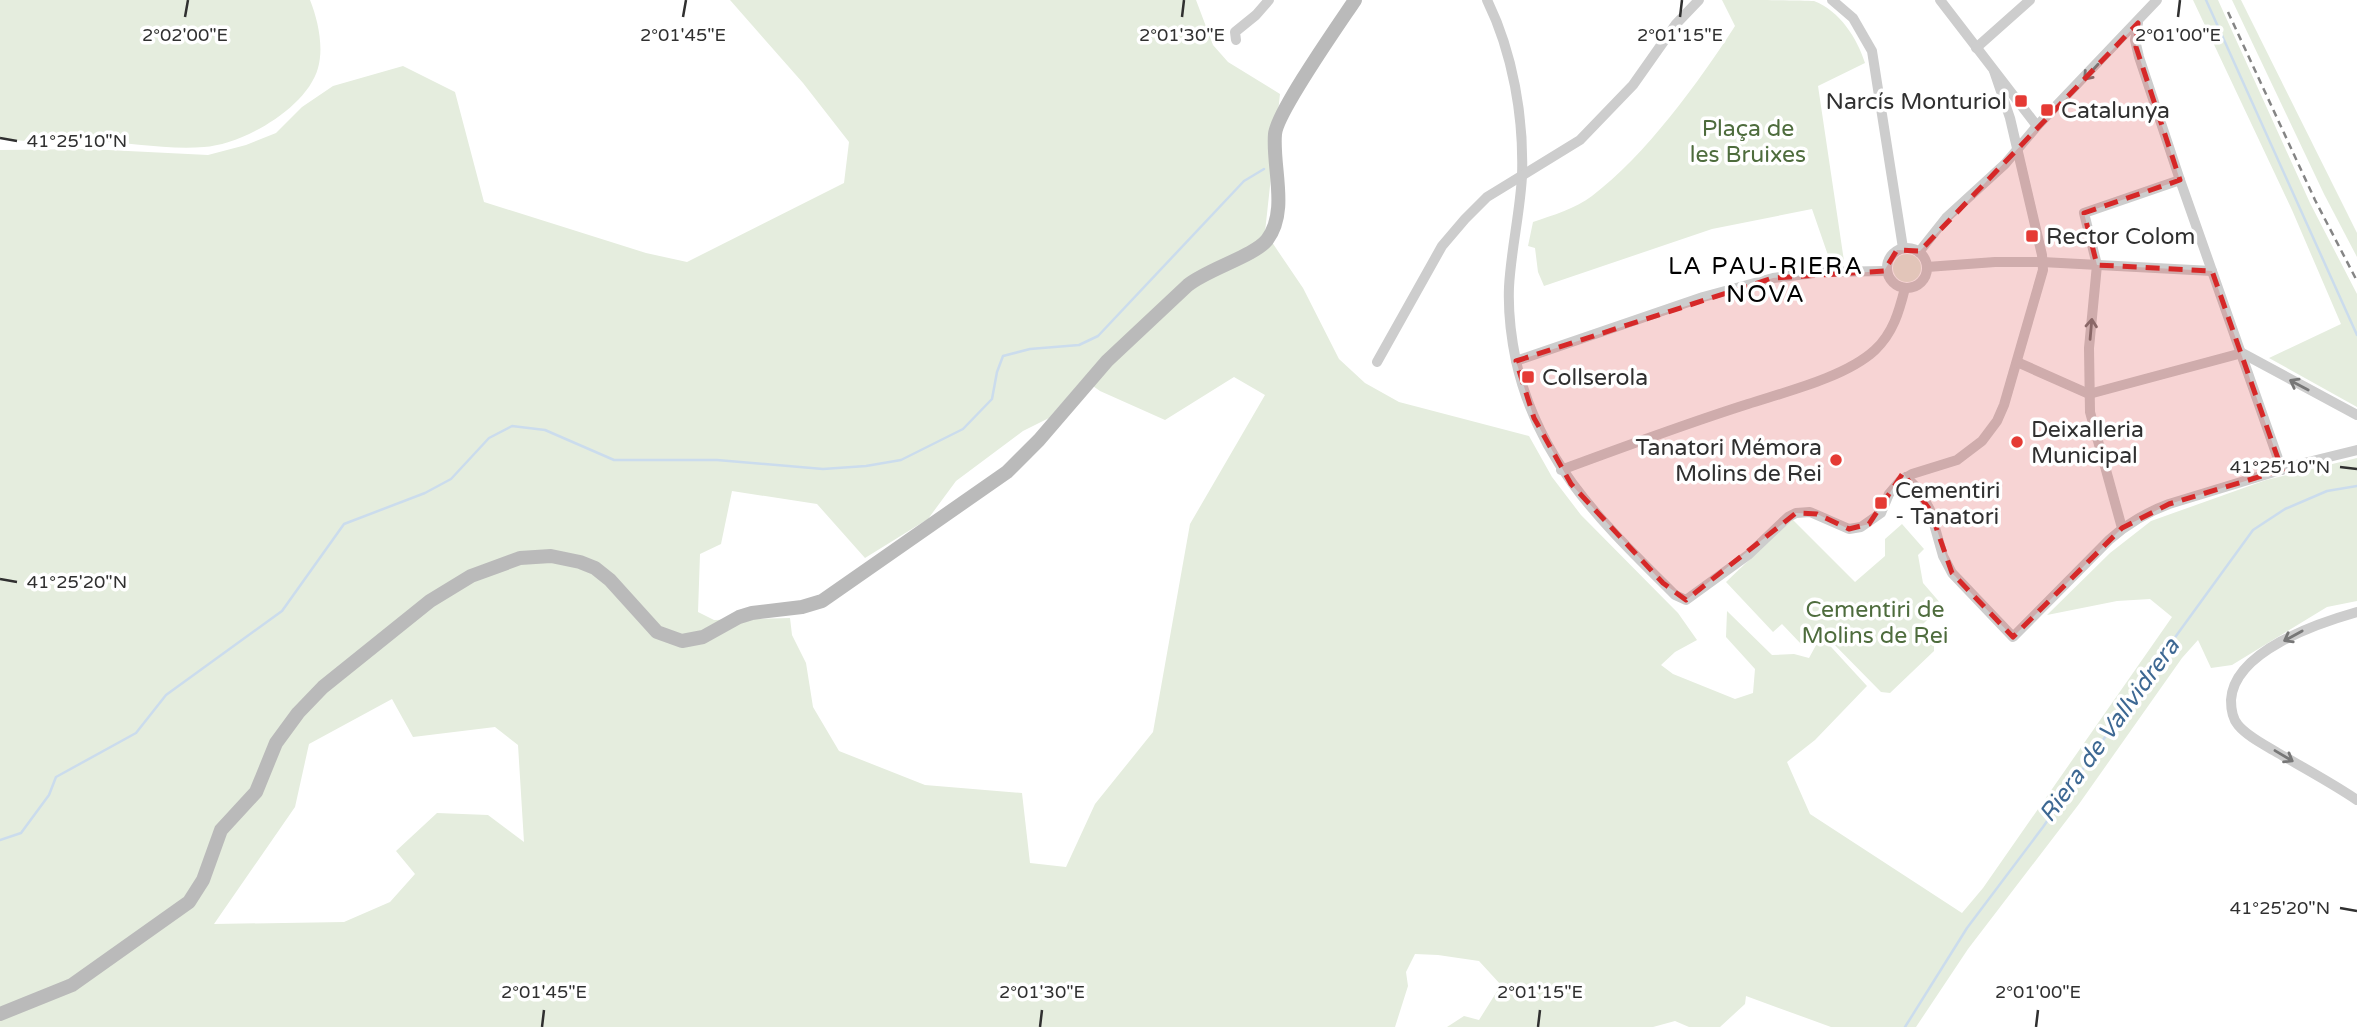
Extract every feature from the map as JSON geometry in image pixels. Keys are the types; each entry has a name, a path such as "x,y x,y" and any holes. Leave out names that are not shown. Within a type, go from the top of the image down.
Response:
{"main road":[{"path":"0,1014 72,985 189,902 203,880 220,830 256,792 276,743 298,713 323,687 430,601 471,576 520,558 551,556 580,562 595,568 610,580 657,632 682,641 703,638 739,617 812,605 830,596 1007,472 1039,440 1107,361 1188,285 1200,276 1250,253 1272,233 1277,218 1275,135 1284,111 1355,0"}],"street":[{"path":"1236,40 1235,32 1250,21 1269,0"},
{"path":"1487,0 1501,33 1511,74 1520,133 1521,178 1509,289 1510,325 1516,361 1530,410 1546,444 1587,505 1675,595 1686,600 1748,555 1788,517 1796,513 1817,513 1849,528 1869,524 1881,513 1894,486 1906,477 1957,460 1982,441 1997,421 2043,270 2010,118 1994,71"},
{"path":"1377,362 1442,246 1465,219 1487,197 1580,140 1633,86 1676,23 1699,0"},
{"path":"1832,0 1853,18 1872,51 1903,248"},
{"path":"1940,0 2037,126"},
{"path":"1976,48 2030,0"},
{"path":"1919,252 1946,218 2005,164 2037,126 2138,23 2157,0"},
{"path":"2138,23 2134,40 2136,47 2282,470"},
{"path":"2122,528 2090,412 2090,348 2098,265 2084,213 2180,180"},
{"path":"1903,248 1919,252 1927,267 1920,284 1905,288 1892,283 1886,271 1889,258 1903,248"},
{"path":"1927,267 2042,262 2212,271"},
{"path":"1516,361 1706,296 1773,278 1823,272 1886,271"},
{"path":"1562,470 1664,432 1785,393 1849,368 1874,350 1890,331 1905,288"},
{"path":"2017,362 2090,394 2242,354 2357,415"},
{"path":"1906,477 1919,490 1930,510 1943,556 1952,573 2013,637 2122,528 2159,508 2357,450"},
{"path":"2357,612 2316,624 2251,663 2234,683 2231,705 2237,724 2257,741 2357,800"}],"highlighted area":[{"path":"2138,23 2136,47 2180,180 2084,213 2097,265 2212,271 2282,470 2169,504 2122,528 2013,637 1952,573 1930,510 1903,473 1869,524 1849,529 1817,514 1796,513 1686,600 1663,583 1571,484 1534,418 1516,361 1773,278 1884,271 1897,250 1920,251"}],"green space":[{"path":"0,0 310,0 319,34 320,60 312,83 287,110 254,132 219,145 176,147 0,138"},
{"path":"730,0 1196,0 1213,45 1228,62 1280,94 1265,232 1303,288 1339,359 1365,383 1399,402 1529,436 1552,477 1581,515 1678,613 1697,640 1675,652 1661,665 1673,674 1735,699 1753,693 1755,669 1726,637 1727,611 1772,655 1794,654 1809,658 1821,636 1867,686 1815,740 1787,762 1810,814 1962,913 1983,888 2172,617 2150,599 2117,601 2047,615 2110,553 2151,521 2266,480 2357,458 2357,601 2327,607 2232,665 2211,668 2198,640 2182,658 2079,804 1968,949 1916,1027 1831,1027 1746,996 1745,1004 1720,1027 1689,1027 1675,1021 1653,1027 1447,1027 1464,1016 1479,1020 1501,985 1479,961 1415,954 1406,972 1408,986 1395,1027 0,1027 0,150 88,149 208,155 246,145 276,133 302,107 333,86 403,66 455,92 484,202 646,253 687,262 844,183 849,142 803,83","holes":["1234,377 1265,395 1190,524 1153,732 1095,804 1066,867 1030,863 1022,793 925,785 839,751 813,707 806,663 792,635 790,618 714,620 698,612 700,554 721,544 732,491 817,504 865,558 928,519 956,481 1023,431 1049,418 1083,379 1100,391 1165,420","392,699 413,737 495,727 518,745 524,842 488,815 437,813 396,851 415,874 390,902 344,922 214,924 295,807 309,744"]},
{"name":"Plaça de les Bruixes","path":"1722,0 1814,1 1839,18 1857,44 1865,63 1818,86 1844,261 1830,261 1812,209 1712,229 1544,286 1538,272 1535,248 1528,246 1533,222 1571,208 1592,196 1632,160 1670,117 1735,26"},
{"path":"2193,0 2218,0 2310,203 2357,294 2357,407 2269,358 2341,324 2292,210"},
{"path":"2232,0 2241,0 2357,233 2357,257 2324,194"},
{"path":"1907,254 1917,258 1921,268 1917,278 1907,282 1897,278 1893,268 1897,258"},
{"name":"Cementiri de Molins de Rei","path":"1792,519 1855,582 1885,556 1885,539 1902,524 1924,549 1918,555 1923,583 1942,605 1921,626 1934,642 1934,651 1890,693 1881,692 1818,628 1801,644 1782,624 1773,632 1726,582"}],"waterway":[{"path":"2206,0 2357,335"},
{"path":"0,840 21,833 49,795 56,777 136,733 166,695 282,611 344,524 425,493 451,479 489,438 512,426 545,430 614,460 717,460 823,469 901,460 963,429 992,399 1003,356 1030,349 1079,345 1098,336 1244,181 1264,169"},
{"name":"Riera de Vallvidrera","path":"1905,1027 1967,928 2043,827 2152,669 2253,530 2285,509 2327,491 2357,486"}],"railway":[{"path":"2228,12 2315,200 2357,281"}],"place":[{"name":"Narcís Monturiol","path":"2021,101"},
{"name":"Catalunya","path":"2047,110"},
{"name":"Rector Colom","path":"2032,236"},
{"name":"Collserola","path":"1528,377"},
{"name":"Deixalleria Municipal","path":"2017,442"},
{"name":"Tanatori Mémora Molins de Rei","path":"1836,460"},
{"name":"Cementiri - Tanatori","path":"1881,503"}],"district":[{"name":"LA PAU-RIERA NOVA","path":"1766,280"}]}
